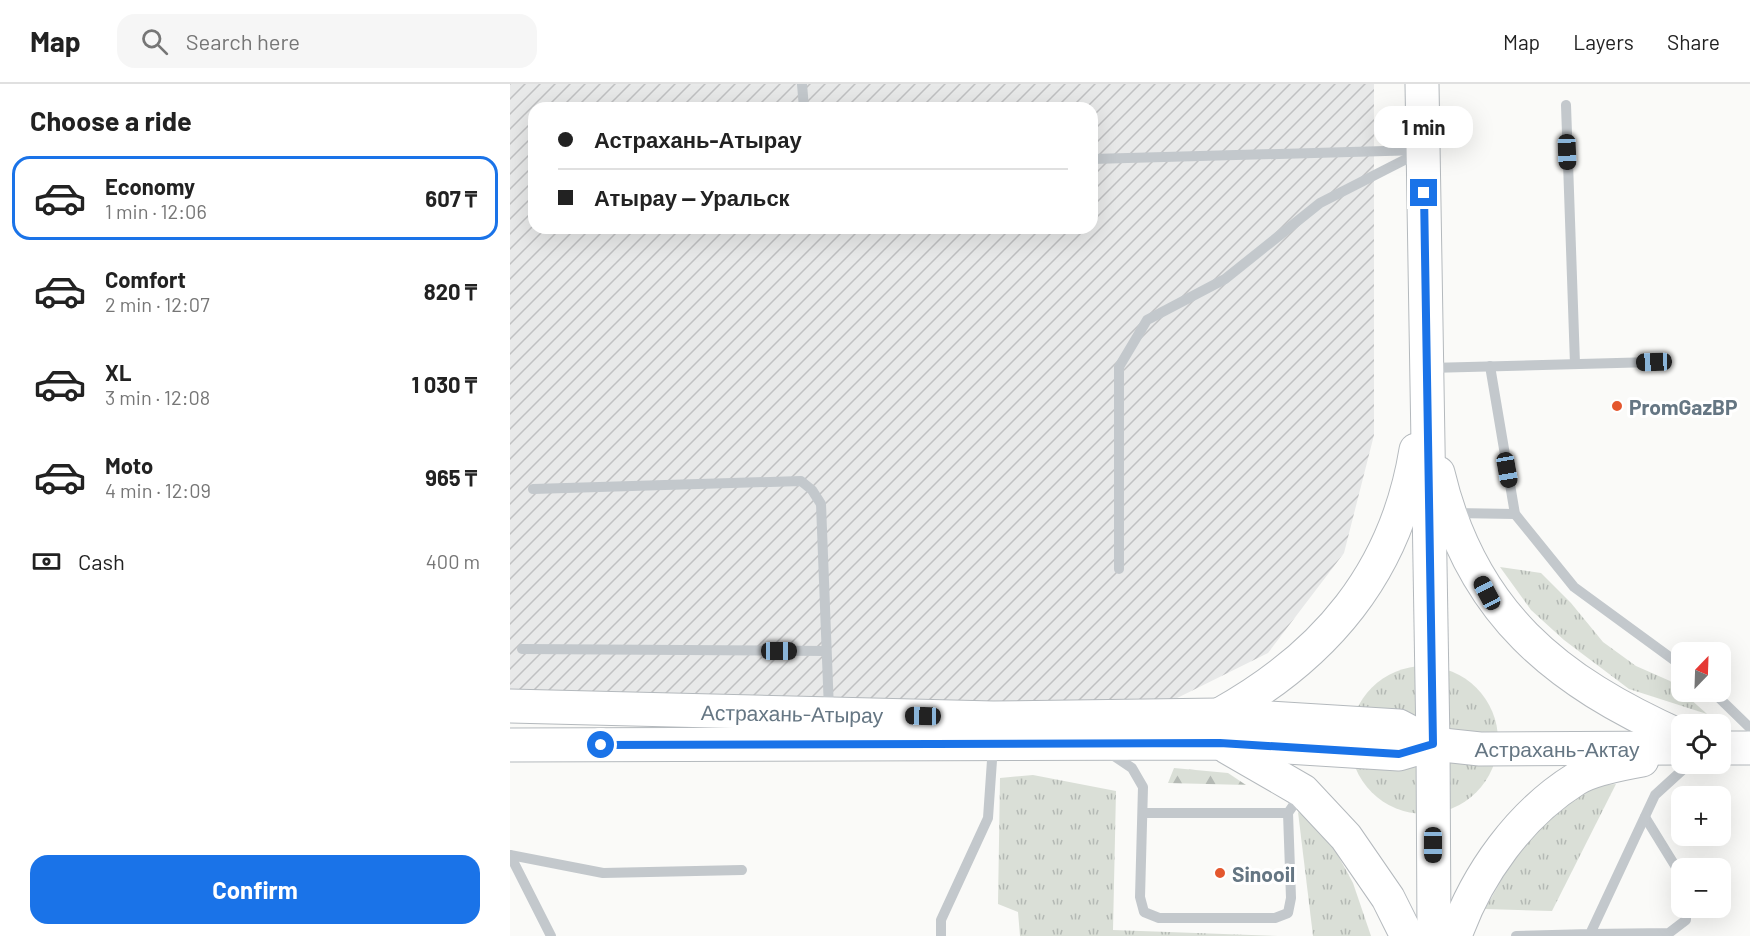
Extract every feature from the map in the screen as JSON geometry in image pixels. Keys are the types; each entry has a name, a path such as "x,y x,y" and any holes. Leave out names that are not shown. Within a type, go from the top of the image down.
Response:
{"main road":[{"path":"1422,84 1434,936"},
{"path":"1426,380 1434,456 1450,513 1464,550 1487,593 1524,638 1574,680 1629,714 1671,732"},
{"path":"1219,729 1249,699 1285,672 1330,631 1364,590 1388,548 1406,489 1415,454 1426,380"},
{"name":"Астрахань-Атырау","path":"510,706 993,718 1219,729"},
{"path":"1219,729 1399,754 1433,744"},
{"path":"1219,729 1296,802 1346,837 1388,898 1407,936"},
{"name":"Астрахань-Атырау","path":"510,745 1095,743 1219,729"},
{"name":"Астрахань-Актау","path":"1433,744 1480,749 1671,750"},
{"path":"1731,748 1750,748"},
{"path":"1455,936 1484,875 1524,820 1578,777 1671,753"}],"lane":[{"path":"802,84 804,102"},
{"path":"1566,105 1575,364"},
{"path":"1098,159 1424,150"},
{"path":"1119,569 1119,366 1147,320 1225,279 1320,203 1424,150"},
{"path":"1426,380 1490,366 1654,362"},
{"path":"1490,366 1515,514 1574,587 1671,658"},
{"path":"533,489 801,481 813,490 821,504 829,714"},
{"path":"1450,513 1515,514"},
{"path":"522,649 826,651"},
{"path":"1723,702 1750,728"},
{"path":"941,936 941,920 988,818 993,743"},
{"path":"1095,743 1132,768 1143,787 1140,897 1144,912 1159,918 1275,918 1288,913 1291,898 1296,802 1143,813"},
{"path":"1590,934 1655,795 1678,774"},
{"path":"1645,817 1671,859"},
{"path":"510,855 603,873 742,870"},
{"path":"510,855 551,936"},
{"path":"1516,936 1669,933 1686,918"}],"shaded area":[{"path":"510,84 1374,84 1374,435 1344,553 1268,653 1159,707 510,692"}],"green space":[{"path":"1500,567 1541,573 1571,603 1603,642 1636,666 1671,682 1671,702 1694,702 1707,714 1629,689 1564,640 1531,610"},
{"path":"1424,666 1452,672 1476,688 1492,712 1498,740 1492,768 1476,792 1452,808 1424,814 1396,808 1372,792 1356,768 1350,740 1356,712 1372,688 1396,672"},
{"path":"1174,768 1228,773 1246,785 1168,783"},
{"path":"1033,775 1116,791 1113,930 1278,936 1020,936 1018,912 998,904 1000,778"},
{"path":"1616,784 1552,911 1485,909 1524,840 1592,786"},
{"path":"1298,812 1323,828 1353,883 1371,936 1313,936"}],"place":[{"name":"PromGazBP","path":"1617,406"},
{"name":"Sinooil","path":"1220,873"}],"route":[{"path":"601,745 1220,743 1399,754 1433,744 1424,193"}]}
